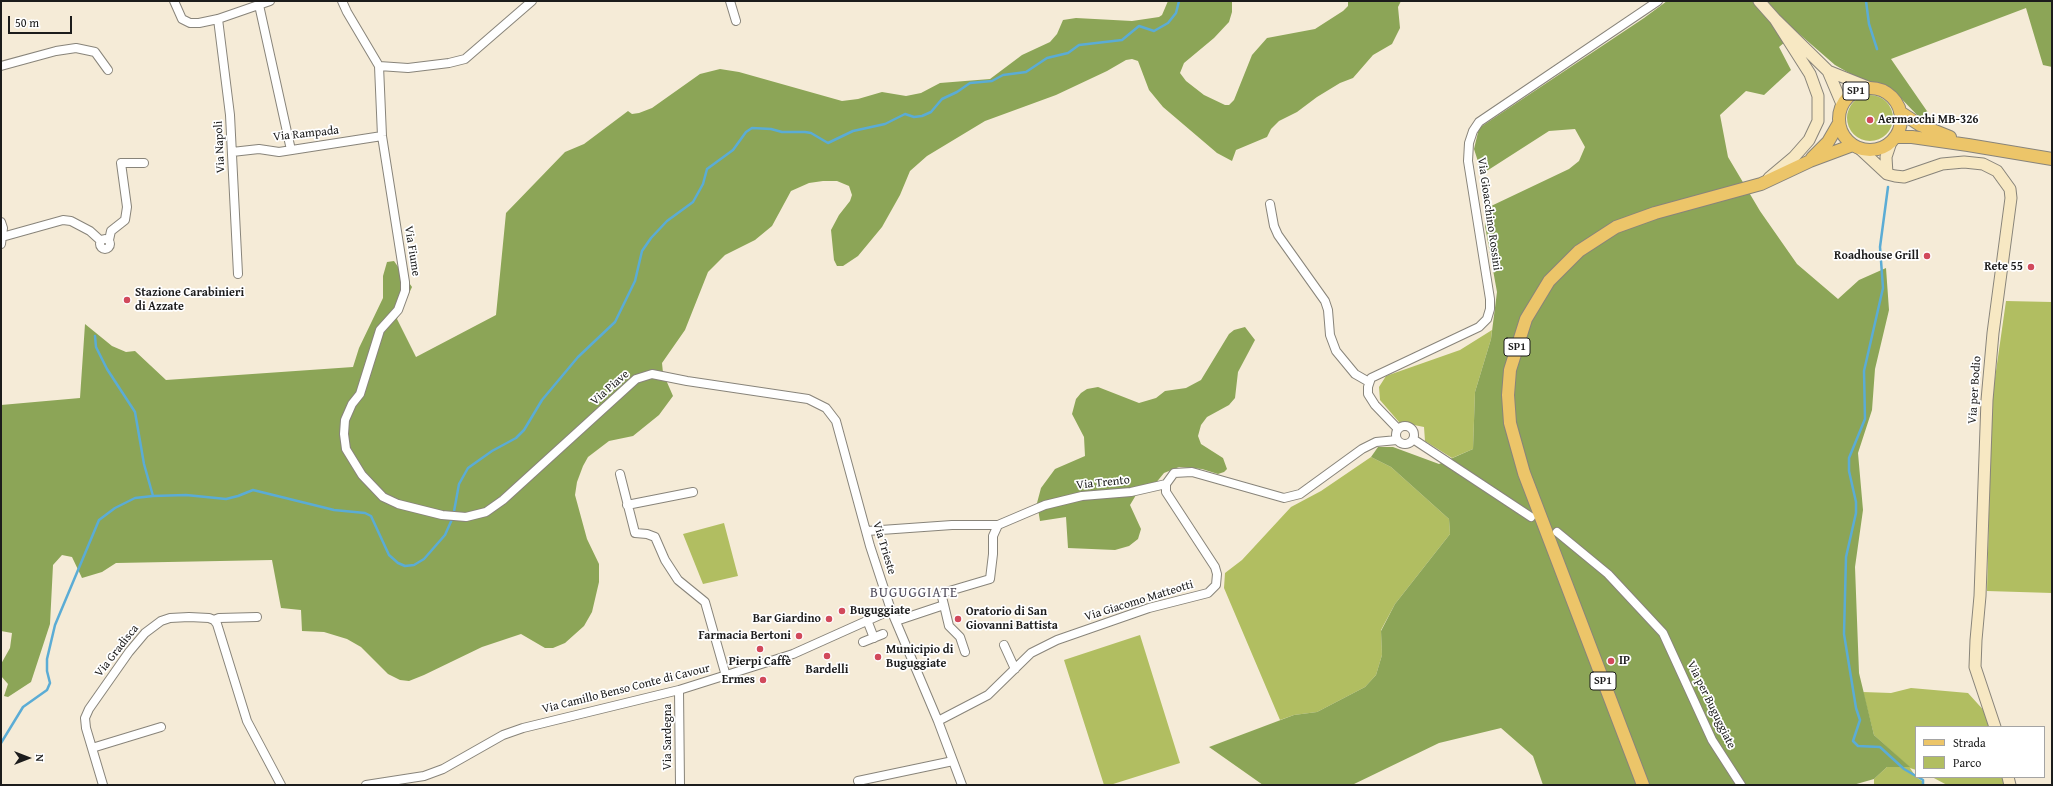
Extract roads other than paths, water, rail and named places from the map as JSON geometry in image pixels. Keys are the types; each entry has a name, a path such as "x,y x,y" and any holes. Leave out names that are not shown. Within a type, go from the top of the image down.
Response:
{"main road":[{"name":"SP1","path":"1810,161 1828,142 1839,123 1839,113 1842,104 1849,95 1868,87 1885,91 1895,100 1900,112 1920,125 1968,144"},
{"path":"1893,140 1901,121 1900,112"},
{"path":"1839,123 1841,132 1856,146"},
{"name":"SP1","path":"1643,785 1524,472 1510,423 1508,395 1510,370 1526,319 1549,281 1579,251 1616,227 1656,213 1761,184 1810,161 1856,146 1876,149 1893,140 1912,137 1968,144 2052,159"}],"street":[{"path":"174,1 182,19 190,23 199,23 218,19 270,1"},
{"name":"Via Fiume","path":"342,1 379,66 382,136 403,268 405,291 398,310 384,325 376,340 360,394 352,404 345,420 344,434 346,449 362,474 383,497 398,504 442,515 466,517"},
{"path":"379,66 408,68 449,63 465,58 532,1"},
{"path":"730,1 736,21"},
{"name":"Via Gioacchino Rossini","path":"1369,382 1376,375 1467,334 1480,327 1487,319 1490,309 1490,299 1468,161 1469,143 1478,122 1658,1"},
{"path":"1760,1 1775,19 1828,71 1842,104"},
{"path":"259,5 291,150"},
{"name":"Via Napoli","path":"218,19 230,115 238,274"},
{"path":"1761,184 1794,157 1809,140 1818,121 1818,96 1810,74 1775,19"},
{"path":"1,66 56,51 76,48 95,52 108,70"},
{"path":"1828,71 1868,87"},
{"name":"Via Rampada","path":"232,152 259,149 279,152 382,136"},
{"path":"1887,174 1886,157 1893,140"},
{"path":"1856,146 1887,174"},
{"name":"Via per Bodio","path":"1887,174 1904,177 1942,164 1964,162 1983,164 1997,171 2010,189 2011,198 1993,333 1986,400 1980,596 1975,667 1995,726"},
{"path":"1,222 2,240 64,220 71,221 105,241 111,231 125,220 127,207 121,163 144,163"},
{"path":"1270,204 1274,226 1280,238 1325,301 1328,310 1328,326 1332,343 1347,365 1369,382 1368,394 1375,405 1398,429"},
{"name":"Via Piave","path":"466,517 486,512 503,500 636,379 652,374 687,381 808,398 826,408"},
{"name":"Via Trieste","path":"826,408 836,421 870,546 891,610 938,721 962,785"},
{"path":"1397,440 1396,434 1398,429 1404,426 1410,428 1414,433 1413,440"},
{"path":"1166,484 1174,473 1192,472 1284,498 1300,494 1362,448 1376,442 1397,440 1406,444 1413,440"},
{"path":"1413,440 1531,517"},
{"path":"620,474 635,533 647,534 655,538 665,560 678,580 705,602 726,676"},
{"name":"Via Trento","path":"867,531 952,525 998,525 1044,505 1082,496 1130,492 1166,484"},
{"name":"Via Giacomo Matteotti","path":"938,721 988,695 1031,653 1057,640 1149,608 1208,593 1216,584 1217,574 1166,492 1166,484"},
{"path":"627,505 693,492"},
{"path":"965,652 960,637 949,626 942,597 946,592 990,579 993,554 993,536 998,525"},
{"name":"Via per Buguggiate","path":"1557,532 1608,574 1663,633 1712,740 1741,785"},
{"path":"896,621 944,605"},
{"name":"Via Camillo Benso Conte di Cavour","path":"366,785 424,776 443,769 503,735 523,728 679,690 793,654 891,610"},
{"name":"Via Gradisca","path":"103,785 86,728 85,718 89,709 129,652 146,632 161,621 170,618 189,617 214,620 218,618 257,617"},
{"path":"214,620 247,721 281,785"},
{"path":"866,620 874,638"},
{"path":"863,642 884,634"},
{"path":"1004,645 1015,669"},
{"name":"Via Sardegna","path":"679,690 680,785"},
{"path":"92,748 161,727"},
{"path":"858,781 953,761"}],"waterway":[{"path":"95,336 96,347 107,369 135,412 144,464 153,496 186,495 226,499 253,490 334,510 365,513 371,516 389,555 398,563 405,566 414,565 424,559 445,535 453,517 459,484 468,468 492,451 516,438 524,430 542,400 578,357 615,322 635,281 642,251 651,238 667,221 693,202 703,184 707,169 733,150 746,132 752,128 771,129 782,132 805,132 811,133 828,143 853,131 885,124 905,114 914,117 922,116 931,112 942,99 957,92 970,83 992,81 1003,75 1026,72 1047,58 1068,53 1079,45 1122,40 1139,26 1154,31 1168,23 1176,13 1179,1"},
{"path":"1866,1 1869,24 1877,49"},
{"path":"1888,187 1880,247 1883,288 1864,371 1865,419 1849,458 1849,471 1856,502 1856,513 1846,557 1844,634 1856,708 1860,720 1853,741 1858,746 1880,747 1904,769 1915,775"},
{"path":"1,743 23,707 47,690 50,683 47,671 47,659 55,625 99,520 115,508 135,498 153,496"},
{"path":"1920,778 1923,780 1923,785"}],"place":[{"name":"Aermacchi MB-326","path":"1870,120"},
{"name":"Roadhouse Grill","path":"1927,256"},
{"name":"Rete 55","path":"2031,267"},
{"name":"Stazione Carabinieri di Azzate","path":"127,300"},
{"name":"Buguggiate","path":"842,611"},
{"name":"Bar Giardino","path":"829,619"},
{"name":"Oratorio di San Giovanni Battista","path":"958,619"},
{"name":"Farmacia Bertoni","path":"799,636"},
{"name":"Pierpi Caffè","path":"760,649"},
{"name":"Bardelli","path":"827,656"},
{"name":"Municipio di Buguggiate","path":"878,657"},
{"name":"IP","path":"1611,661"},
{"name":"Ermes","path":"763,680"}],"district":[{"name":"BUGUGGIATE","path":"914,593"}]}
